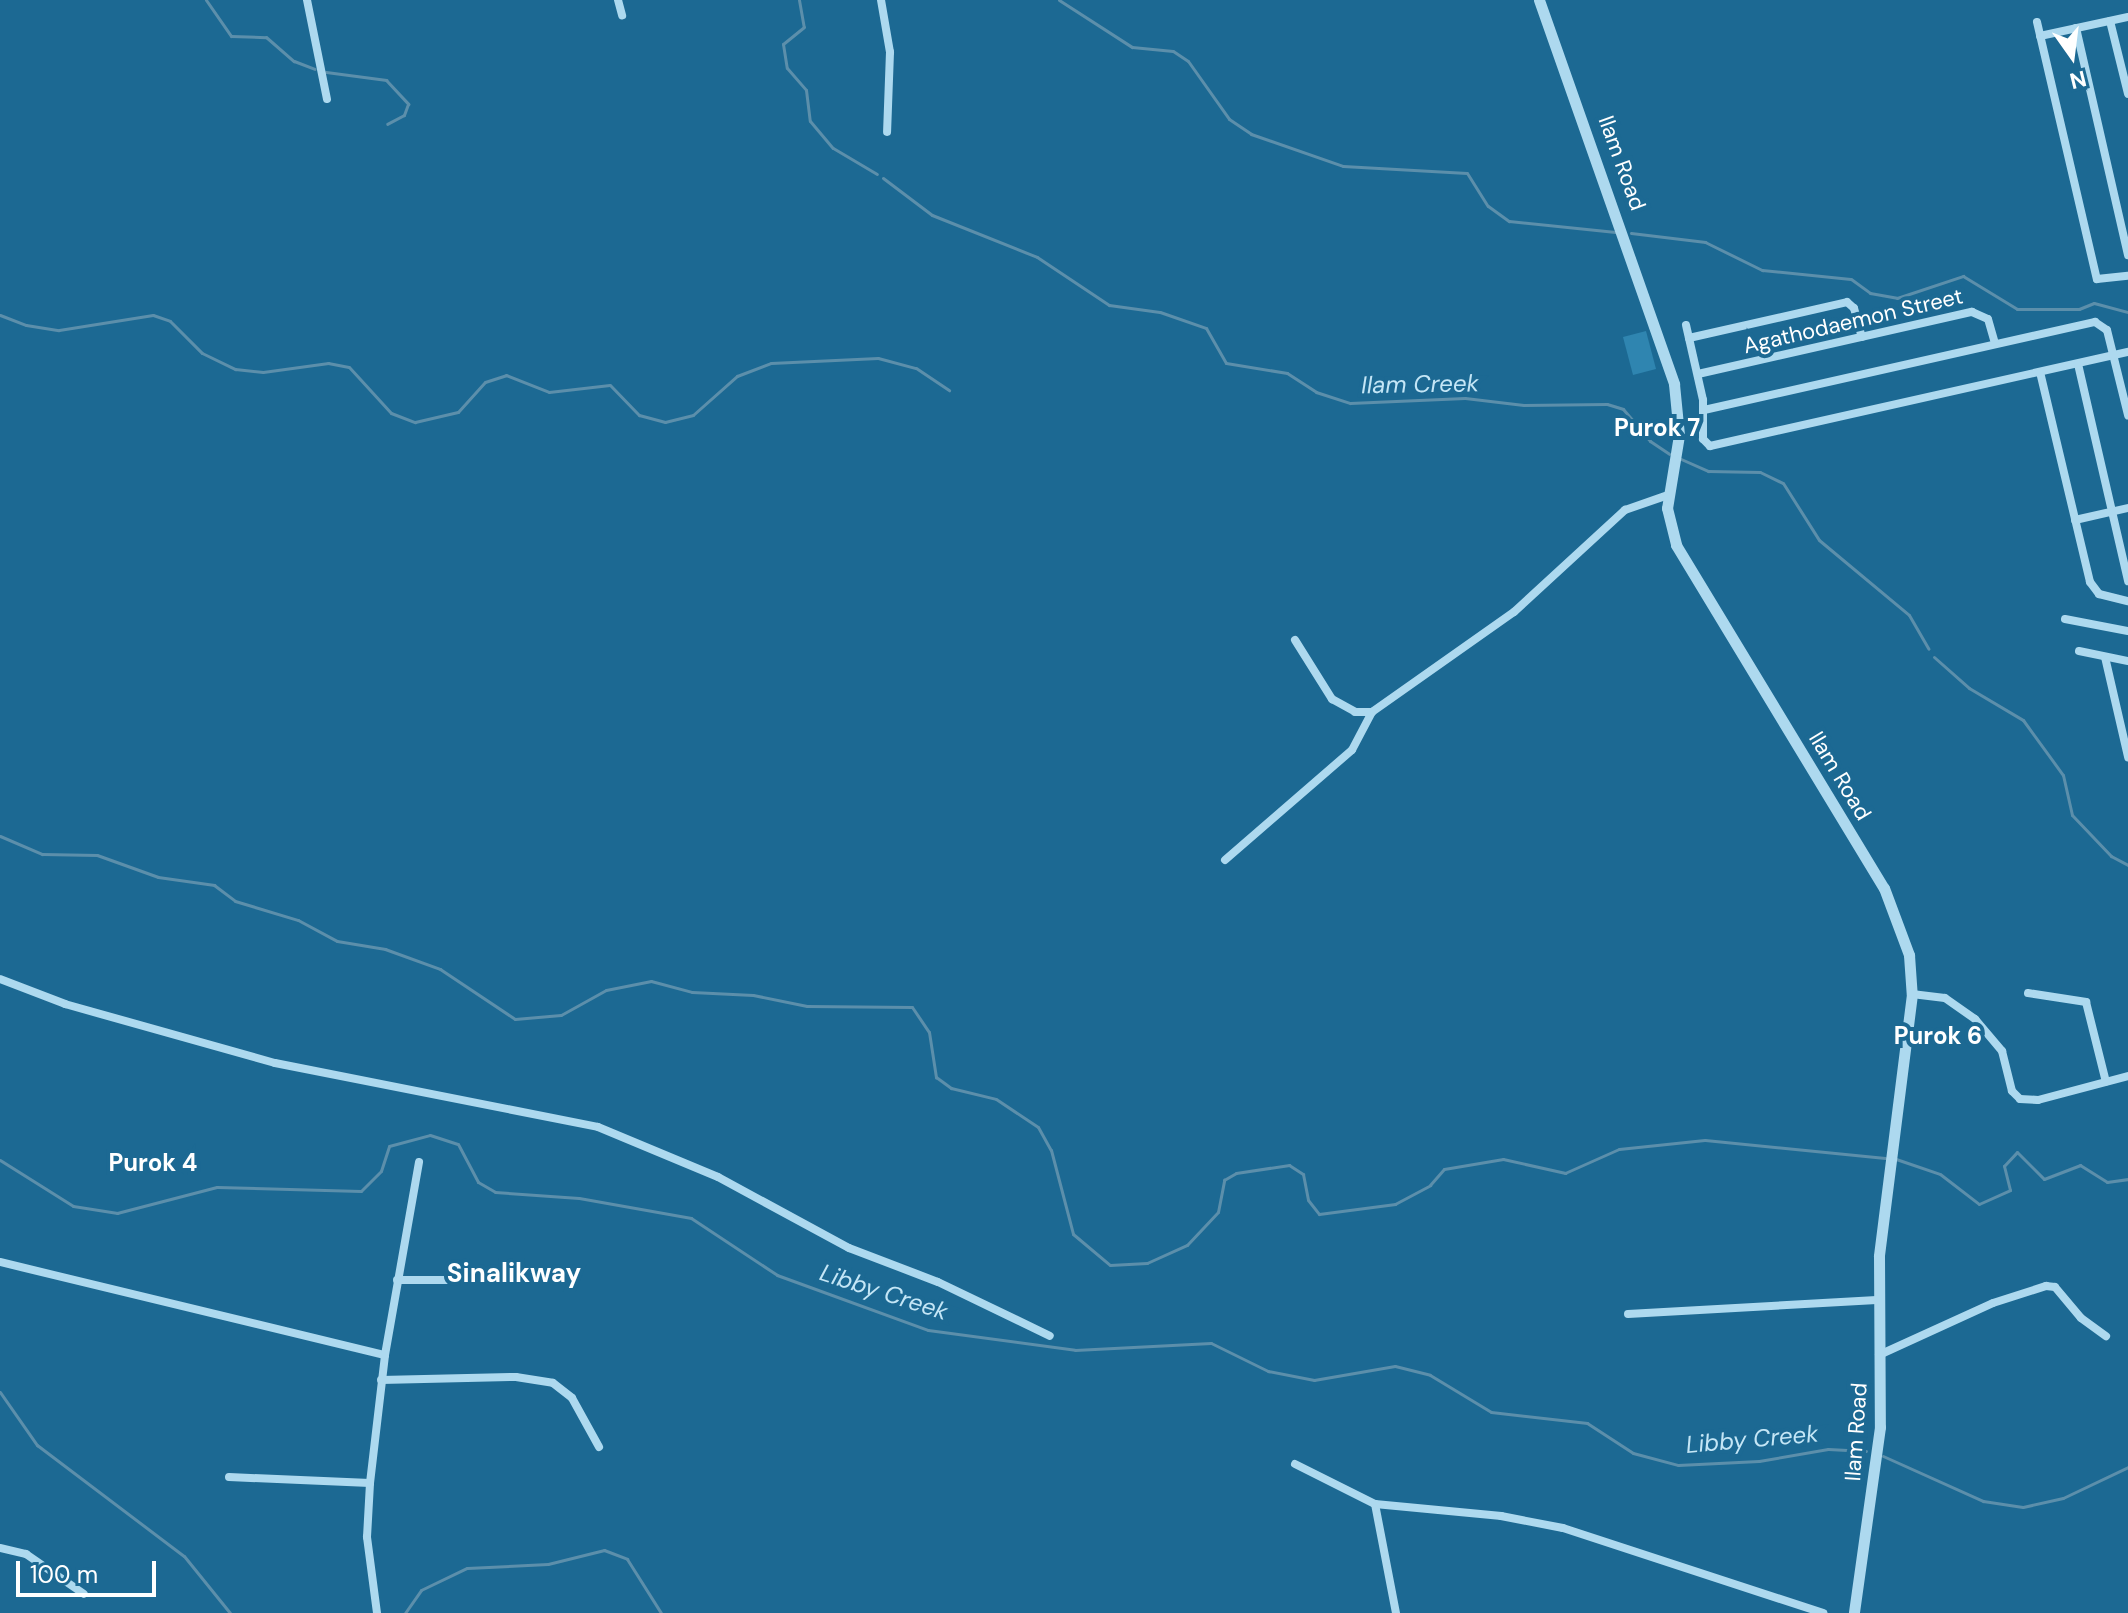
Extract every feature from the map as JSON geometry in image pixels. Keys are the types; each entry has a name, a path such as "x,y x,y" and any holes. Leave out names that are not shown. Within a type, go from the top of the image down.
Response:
{"street":[{"path":"307,0 327,99"},
{"path":"618,0 622,15"},
{"path":"881,0 890,52 887,132"},
{"name":"Ilam Road","path":"1539,0 1674,384 1679,435 1668,495 1676,545 1896,911 1909,955 1912,994 1877,1300 1880,1427 1854,1613"},
{"path":"2040,36 2128,17"},
{"path":"2110,21 2128,94"},
{"path":"2037,22 2097,279 2128,276"},
{"path":"2076,28 2128,255"},
{"path":"1689,338 1847,302 1854,308 1862,337"},
{"name":"Agathodaemon Street","path":"1698,374 1978,312 1988,319 1995,344"},
{"path":"1704,410 2095,322 2107,330 2128,415"},
{"path":"1686,325 1704,410 1703,439 1716,446 2128,352"},
{"path":"2078,364 2128,581"},
{"path":"2040,372 2095,591 2128,601"},
{"path":"1225,860 1352,750 1372,712 1514,612 1625,510 1668,495"},
{"path":"2075,520 2128,508"},
{"path":"2065,619 2128,631"},
{"path":"1295,640 1332,699 1343,707 1372,712"},
{"path":"2079,651 2128,661"},
{"path":"2105,657 2128,757"},
{"path":"0,979 65,1004 275,1063 598,1127 703,1170 849,1248 938,1282 1050,1336"},
{"path":"2028,993 2086,1002 2106,1082"},
{"path":"1912,994 1945,998 1975,1019 2002,1051 2012,1091 2020,1099 2038,1100 2128,1076"},
{"path":"377,1613 367,1537 370,1483 381,1380 419,1162"},
{"path":"0,1262 385,1355"},
{"path":"397,1280 460,1280"},
{"path":"1879,1355 1993,1303 2046,1286 2055,1287 2081,1318 2106,1336"},
{"path":"1628,1314 1877,1300"},
{"path":"381,1380 542,1380 572,1398 599,1447"},
{"path":"1295,1464 1375,1504 1501,1516 1563,1528 1823,1613"},
{"path":"229,1477 370,1483"},
{"path":"1375,1504 1396,1613"},
{"path":"0,1548 26,1554 84,1594"}],"shaded area":[{"path":"1646,331 1656,369 1633,375 1623,337"}],"waterway":[{"path":"206,0 231,36 266,37 294,61 315,69"},
{"name":"Ilam Creek","path":"799,0 804,27 783,44 787,68 806,90 810,121 833,148 877,174"},
{"path":"1059,0 1132,47 1173,51 1188,61 1229,119 1251,134 1343,166 1467,173 1488,206 1509,221 1615,232"},
{"path":"326,72 386,80 408,104 404,115 387,124"},
{"name":"Ilam Creek","path":"883,178 932,215 1037,257 1109,305 1160,312 1206,328 1226,363 1287,373 1316,392 1350,403 1465,398 1524,405 1607,404 1623,409 1650,441 1669,454"},
{"path":"1631,233 1705,242 1762,270 1851,279 1870,293 1897,298 1963,276 2017,309 2079,309 2094,303 2128,312"},
{"path":"0,315 26,325 59,330 153,315 170,321 202,353 235,369 263,372 328,363 349,367 391,413 415,422 458,412 485,382 506,375 549,392 610,385 639,415 665,422 693,415 737,376 771,363 878,358 916,368 949,390"},
{"name":"Ilam Creek","path":"1681,459 1708,471 1760,472 1783,483 1819,540 1909,615 1929,649"},
{"name":"Ilam Creek","path":"1934,657 1969,688 2023,720 2063,775 2072,815 2111,856 2128,865"},
{"path":"0,836 42,854 97,855 158,877 214,885 235,901 298,920 337,941 385,949 440,969 515,1019 561,1015 606,990 651,981 692,992 753,995 807,1006 912,1007 929,1032 936,1077 951,1088 996,1099 1038,1127 1051,1150 1073,1234 1110,1265 1147,1263 1187,1245 1218,1212 1224,1180 1236,1173 1289,1165 1303,1174 1308,1200 1319,1214 1395,1204 1430,1185 1444,1169 1503,1159 1565,1173 1619,1149 1705,1140 1885,1158"},
{"name":"Libby Creek","path":"0,1160 73,1206 117,1213 217,1187 361,1191 381,1171 389,1146 430,1135 458,1144 478,1182 495,1192 579,1198 691,1218 777,1275 928,1330 1075,1350 1211,1343 1268,1371 1314,1380 1395,1366 1430,1375 1491,1412 1587,1423 1633,1453 1678,1465 1759,1461 1828,1449 1866,1451"},
{"path":"1896,1159 1940,1174 1979,1204 2010,1190 2004,1166 2017,1152 2044,1179 2080,1165 2107,1182 2128,1179"},
{"path":"0,1392 37,1445 184,1556 230,1613"},
{"name":"Libby Creek","path":"1883,1456 1983,1501 2023,1507 2063,1498 2128,1467"},
{"path":"405,1613 421,1590 467,1568 548,1564 604,1550 627,1559 661,1613"}],"district":[{"name":"Purok 7","path":"1657,428"},
{"name":"Purok 6","path":"1938,1036"},
{"name":"Purok 4","path":"153,1163"},
{"name":"Sinalikway","path":"514,1274"}]}
